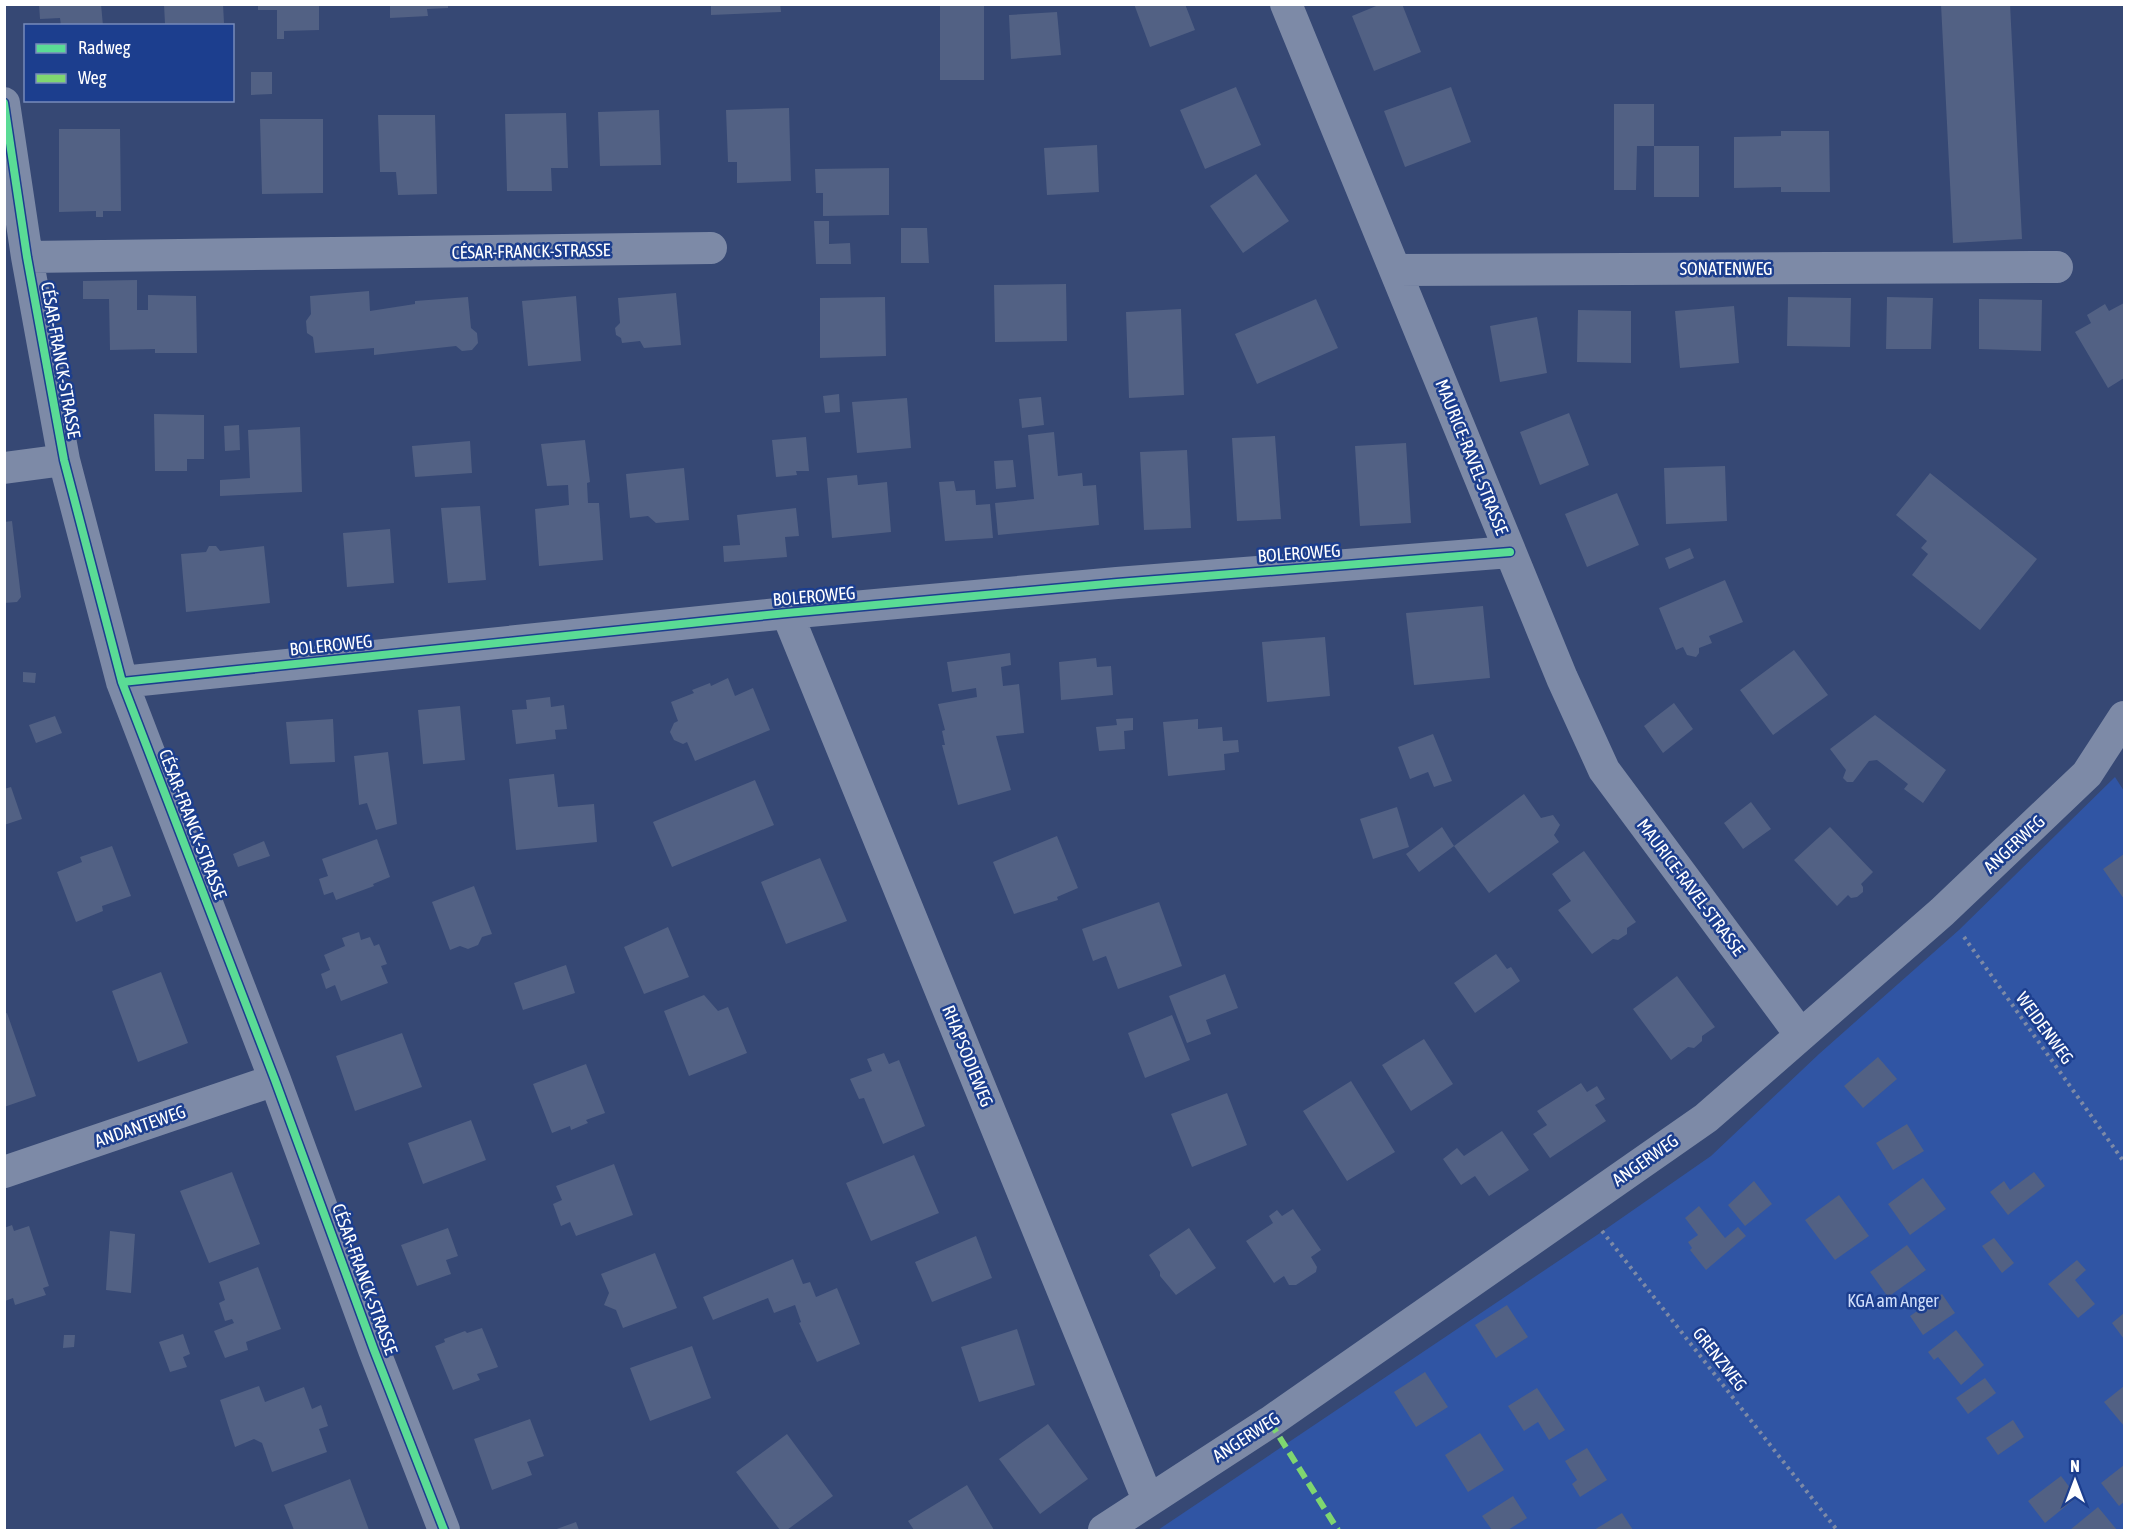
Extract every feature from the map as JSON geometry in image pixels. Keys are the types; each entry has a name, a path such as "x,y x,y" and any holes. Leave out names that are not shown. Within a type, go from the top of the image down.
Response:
{"street":[{"name":"MAURICE-RAVEL-STRASSE","path":"1286,4 1562,678 1604,770 1800,1034"},
{"name":"CÉSAR-FRANCK-STRASSE","path":"4,103 27,258 64,460 122,682 444,1530"},
{"name":"CÉSAR-FRANCK-STRASSE","path":"27,258 711,248"},
{"name":"SONATENWEG","path":"1395,270 2057,267"},
{"path":"4,468 64,460"},
{"name":"BOLEROWEG","path":"122,682 787,613 1116,583 1510,552"},
{"name":"RHAPSODIEWEG","path":"787,613 1148,1500"},
{"name":"ANGERWEG","path":"1104,1530 1270,1422 1706,1118 1942,912 2087,774 2124,717"},
{"name":"ANDANTEWEG","path":"4,1172 275,1080"}],"green space":[{"name":"KGA am Anger","path":"2115,777 2124,791 2124,1530 1158,1530 1711,1156 1819,1054 1959,930"}],"building":[{"path":"39,4 101,4 103,24 61,24 60,18 40,19"},
{"path":"164,4 223,4 224,23 165,24"},
{"path":"258,4 319,4 319,30 284,31 284,39 277,39 277,10 258,10"},
{"path":"390,4 448,4 448,8 427,9 428,16 390,18"},
{"path":"711,4 780,4 781,12 711,15"},
{"path":"1134,4 1185,4 1195,30 1150,47"},
{"path":"1381,4 1402,4 1421,52 1374,71 1352,16"},
{"path":"1941,4 2010,4 2022,239 1953,243"},
{"path":"940,5 984,5 984,80 940,80"},
{"path":"1057,12 1061,55 1011,59 1009,15"},
{"path":"251,72 272,72 272,94 251,95"},
{"path":"1236,87 1261,145 1205,169 1180,110"},
{"path":"1451,87 1471,142 1405,167 1384,111"},
{"path":"1614,104 1654,104 1654,146 1637,146 1636,190 1614,190"},
{"path":"789,108 791,181 737,183 737,162 728,162 726,110"},
{"path":"659,110 661,165 600,166 598,112"},
{"path":"566,113 568,168 551,168 552,191 507,191 505,114"},
{"path":"378,115 435,115 437,194 398,195 396,172 380,172"},
{"path":"260,119 323,119 323,193 262,194"},
{"path":"59,129 120,129 121,211 103,211 103,217 96,217 96,211 59,212"},
{"path":"1781,131 1829,131 1830,192 1781,192 1781,187 1734,188 1734,137 1781,136"},
{"path":"1097,145 1099,192 1047,195 1044,148"},
{"path":"1654,146 1699,146 1699,197 1654,197"},
{"path":"889,168 889,215 823,216 823,193 816,193 815,169"},
{"path":"1256,174 1289,221 1243,253 1210,206"},
{"path":"814,221 829,221 829,244 850,243 851,264 816,264"},
{"path":"901,228 927,228 929,263 901,263"},
{"path":"137,280 137,310 148,310 148,295 196,296 197,353 155,353 155,349 110,350 109,299 83,299 83,281"},
{"path":"1066,284 1067,341 995,342 994,285"},
{"path":"369,291 370,311 415,304 415,301 468,297 471,328 477,333 478,343 472,350 462,351 456,346 374,355 374,348 315,353 313,337 307,333 306,321 311,314 310,296"},
{"path":"676,293 681,345 644,348 640,341 622,343 621,338 616,335 615,328 620,323 618,298"},
{"path":"576,296 581,361 528,366 522,301"},
{"path":"885,297 886,356 820,358 820,298"},
{"path":"1788,297 1851,298 1850,347 1787,346"},
{"path":"1887,297 1933,298 1931,349 1886,349"},
{"path":"1316,299 1338,348 1257,384 1235,334"},
{"path":"1979,299 2042,300 2041,351 1979,349"},
{"path":"2124,303 2124,378 2108,388 2075,332 2091,323 2087,315 2105,304 2109,311"},
{"path":"1734,306 1739,363 1680,368 1675,311"},
{"path":"1181,309 1184,395 1129,398 1126,312"},
{"path":"1578,310 1631,311 1631,363 1577,362"},
{"path":"1537,317 1547,373 1500,382 1490,326"},
{"path":"839,394 840,412 825,413 823,396"},
{"path":"1041,397 1044,425 1022,428 1019,399"},
{"path":"907,398 911,448 857,453 852,402"},
{"path":"1569,413 1589,465 1540,485 1520,432"},
{"path":"154,414 204,415 204,459 187,459 187,471 155,471"},
{"path":"239,425 240,450 225,451 224,426"},
{"path":"300,427 302,492 220,496 220,480 250,478 248,430"},
{"path":"1054,432 1058,476 1082,473 1083,486 1096,485 1099,525 998,535 995,503 1034,499 1028,435"},
{"path":"1275,436 1281,519 1237,521 1232,438"},
{"path":"806,437 809,471 796,471 797,475 776,477 772,440"},
{"path":"585,440 590,482 587,483 588,503 599,503 603,560 539,566 535,509 569,505 568,485 547,486 541,444"},
{"path":"470,441 472,473 415,477 412,446"},
{"path":"1406,443 1411,523 1360,526 1355,446"},
{"path":"1187,450 1191,528 1144,530 1140,452"},
{"path":"1013,460 1016,487 996,489 994,461"},
{"path":"1725,466 1727,521 1666,524 1664,468"},
{"path":"684,468 689,520 656,523 648,516 630,518 626,474"},
{"path":"1930,473 2037,559 1980,630 1912,575 1928,554 1921,548 1927,541 1896,515"},
{"path":"857,475 858,485 887,482 891,532 832,538 827,478"},
{"path":"954,481 956,491 975,490 976,505 990,504 993,538 945,541 939,482"},
{"path":"1617,493 1639,545 1587,567 1565,514"},
{"path":"480,506 486,580 448,583 441,508"},
{"path":"796,508 799,536 785,537 787,557 724,562 723,546 740,545 737,515"},
{"path":"12,521 21,597 17,602 4,603 4,522"},
{"path":"390,529 394,583 347,587 343,533"},
{"path":"209,546 216,546 220,551 264,546 270,603 186,612 181,554 206,552"},
{"path":"1690,548 1694,558 1669,569 1665,558"},
{"path":"1725,580 1743,622 1709,636 1712,643 1699,648 1696,657 1687,655 1683,647 1676,650 1659,608"},
{"path":"1483,606 1490,678 1414,685 1406,613"},
{"path":"1325,637 1330,696 1267,702 1262,642"},
{"path":"1794,650 1828,695 1773,735 1740,690"},
{"path":"1010,653 1011,665 1001,667 1003,686 1019,684 1024,733 996,736 1011,790 958,805 942,745 945,745 942,731 945,730 938,704 977,697 976,688 952,692 947,662"},
{"path":"1096,658 1097,667 1111,666 1113,695 1061,700 1059,662"},
{"path":"23,672 36,673 35,683 23,682"},
{"path":"728,678 735,696 753,688 770,730 695,761 687,742 683,744 674,740 670,732 674,723 678,721 671,702 694,693 692,690 710,683 711,686"},
{"path":"550,697 551,707 564,705 567,729 555,730 556,739 516,744 512,710 527,709 526,700"},
{"path":"1674,703 1693,729 1663,753 1644,726"},
{"path":"460,706 465,760 423,764 418,710"},
{"path":"1875,715 1946,770 1923,803 1904,789 1908,784 1877,760 1869,761 1853,782 1847,782 1843,778 1846,770 1830,749"},
{"path":"55,716 62,733 36,743 29,725"},
{"path":"1133,718 1133,730 1124,731 1125,749 1099,751 1096,727 1117,725 1116,719"},
{"path":"333,719 335,762 290,764 286,722"},
{"path":"1198,719 1198,729 1222,727 1223,741 1238,740 1239,752 1224,754 1225,770 1168,776 1163,722"},
{"path":"1433,734 1452,781 1434,787 1428,772 1410,779 1398,747"},
{"path":"388,752 397,824 376,830 367,803 359,805 354,756"},
{"path":"554,774 558,807 594,804 597,842 516,850 509,779"},
{"path":"755,780 774,825 672,867 653,822"},
{"path":"11,787 22,819 4,825 4,789"},
{"path":"1524,794 1541,818 1553,815 1560,825 1554,835 1559,842 1489,893 1454,846"},
{"path":"1751,802 1771,829 1743,849 1724,823"},
{"path":"1397,807 1409,847 1373,859 1360,819"},
{"path":"1442,827 1454,846 1419,872 1406,854"},
{"path":"1830,827 1873,872 1861,884 1863,892 1857,897 1851,898 1848,895 1837,906 1794,860"},
{"path":"1057,836 1078,888 1057,897 1058,900 1014,914 993,862"},
{"path":"377,839 390,877 373,884 374,886 336,900 333,892 324,895 319,879 328,876 322,859"},
{"path":"264,841 270,856 238,867 233,854"},
{"path":"112,846 131,896 102,906 103,911 76,922 57,872 82,862 80,857"},
{"path":"1584,851 1636,922 1627,928 1627,934 1618,940 1613,939 1592,954 1558,910 1571,901 1552,874"},
{"path":"2124,854 2124,899 2103,869"},
{"path":"820,858 847,921 786,944 761,882"},
{"path":"474,886 492,934 482,937 478,945 468,949 460,946 450,950 432,902"},
{"path":"1159,902 1182,966 1118,989 1106,956 1093,961 1082,929"},
{"path":"668,927 689,977 644,994 624,947"},
{"path":"359,932 361,940 370,937 374,946 379,944 387,964 381,966 388,983 341,1001 335,985 326,989 321,974 330,970 324,955 345,946 342,938"},
{"path":"1496,954 1507,969 1511,967 1520,981 1475,1013 1454,983"},
{"path":"566,965 575,993 523,1010 514,983"},
{"path":"161,972 188,1043 138,1062 112,991"},
{"path":"1225,974 1238,1008 1206,1020 1211,1034 1187,1043 1169,996"},
{"path":"1677,976 1715,1027 1702,1036 1702,1041 1694,1048 1688,1047 1671,1060 1633,1009"},
{"path":"704,995 718,1011 728,1007 747,1053 689,1076 664,1011"},
{"path":"7,1013 36,1096 4,1107 4,1014"},
{"path":"1172,1015 1190,1060 1145,1078 1128,1033"},
{"path":"402,1033 422,1087 355,1111 336,1056"},
{"path":"1424,1039 1453,1084 1411,1111 1382,1065"},
{"path":"884,1053 889,1064 899,1060 925,1126 883,1144 864,1098 859,1099 850,1079 872,1071 867,1059"},
{"path":"1878,1057 1897,1079 1863,1108 1844,1086"},
{"path":"586,1064 605,1113 586,1120 588,1123 571,1130 570,1126 552,1133 533,1084"},
{"path":"1351,1081 1395,1152 1347,1181 1303,1111"},
{"path":"1581,1083 1587,1092 1597,1086 1605,1099 1595,1105 1606,1121 1550,1158 1533,1134 1547,1125 1537,1111"},
{"path":"1227,1093 1247,1145 1192,1167 1171,1114"},
{"path":"471,1120 486,1160 423,1184 408,1143"},
{"path":"1907,1124 1924,1151 1893,1170 1876,1143"},
{"path":"1502,1131 1529,1170 1489,1196 1475,1176 1461,1185 1443,1159 1457,1148 1464,1156"},
{"path":"914,1155 939,1213 871,1241 846,1183"},
{"path":"614,1164 633,1215 576,1236 570,1222 561,1226 553,1204 562,1200 556,1186"},
{"path":"232,1172 260,1244 209,1263 180,1191"},
{"path":"2034,1172 2045,1186 2008,1215 1990,1192 2004,1181 2010,1190"},
{"path":"1923,1178 1946,1209 1910,1235 1888,1204"},
{"path":"1754,1181 1772,1204 1745,1226 1728,1205"},
{"path":"1839,1195 1869,1236 1835,1260 1805,1220"},
{"path":"1699,1206 1725,1238 1738,1227 1746,1236 1706,1270 1690,1250 1692,1248 1688,1242 1698,1235 1685,1218"},
{"path":"1293,1209 1321,1250 1311,1257 1317,1267 1316,1272 1296,1285 1289,1285 1284,1276 1274,1283 1246,1241 1273,1223 1269,1216 1277,1210 1282,1216"},
{"path":"12,1225 14,1231 29,1226 49,1286 43,1288 46,1295 15,1305 13,1298 5,1301 4,1299 4,1228"},
{"path":"448,1228 458,1256 446,1260 451,1274 417,1286 401,1245"},
{"path":"1189,1228 1216,1268 1176,1295 1160,1276 1160,1272 1149,1255"},
{"path":"110,1231 135,1234 131,1293 106,1290"},
{"path":"976,1236 992,1278 932,1302 915,1262"},
{"path":"1994,1238 2014,1263 2002,1273 1982,1246"},
{"path":"1907,1245 1926,1270 1888,1297 1870,1272"},
{"path":"655,1253 677,1308 623,1328 616,1310 604,1305 609,1293 601,1274"},
{"path":"793,1259 803,1284 810,1282 816,1297 837,1288 860,1344 817,1362 799,1323 801,1322 795,1305 774,1313 768,1298 713,1320 703,1297"},
{"path":"2077,1260 2086,1270 2075,1280 2095,1304 2078,1318 2048,1284"},
{"path":"258,1267 281,1329 246,1342 248,1350 225,1358 214,1331 234,1323 232,1319 225,1321 219,1303 225,1300 219,1282"},
{"path":"1942,1294 1955,1313 1923,1335 1910,1316"},
{"path":"1507,1305 1528,1337 1496,1358 1475,1325"},
{"path":"2124,1313 2124,1339 2112,1323"},
{"path":"482,1328 498,1367 477,1374 480,1380 453,1390 435,1346 445,1342 444,1339 465,1331 467,1333"},
{"path":"1017,1329 1035,1385 979,1402 961,1347"},
{"path":"1956,1330 1984,1365 1961,1385 1938,1357 1934,1360 1928,1352"},
{"path":"183,1334 190,1354 183,1357 187,1367 170,1372 159,1342"},
{"path":"64,1335 75,1335 74,1347 63,1348"},
{"path":"692,1346 711,1398 650,1421 630,1368"},
{"path":"1425,1372 1448,1407 1416,1427 1394,1392"},
{"path":"1985,1378 1996,1393 1968,1414 1956,1398"},
{"path":"259,1386 265,1402 304,1387 312,1409 321,1405 328,1426 319,1429 327,1452 272,1472 262,1443 254,1439 235,1447 220,1400"},
{"path":"2124,1386 2124,1426 2104,1402"},
{"path":"1537,1388 1565,1430 1549,1440 1538,1422 1524,1431 1508,1406"},
{"path":"530,1419 544,1456 527,1462 532,1475 492,1490 474,1439"},
{"path":"2013,1420 2024,1437 1998,1455 1986,1438"},
{"path":"1048,1424 1088,1479 1040,1514 999,1459"},
{"path":"1480,1433 1504,1470 1468,1492 1445,1455"},
{"path":"787,1434 833,1496 787,1530 780,1530 736,1472"},
{"path":"1587,1448 1607,1480 1580,1497 1572,1484 1577,1480 1565,1461"},
{"path":"2124,1465 2124,1502 2119,1506 2101,1483"},
{"path":"2061,1476 2077,1497 2045,1523 2028,1501"},
{"path":"350,1479 369,1530 294,1530 284,1505"},
{"path":"967,1485 994,1530 914,1530 908,1521"},
{"path":"1513,1496 1527,1518 1508,1530 1492,1530 1482,1516"},
{"path":"2098,1507 2117,1530 2070,1530"},
{"path":"1622,1513 1633,1530 1594,1530"},
{"path":"576,1522 579,1530 554,1530"}],"marked path":[{"path":"1270,1422 1338,1530"}],"cycle path":[{"path":"4,103 27,257 64,460 122,682 444,1530"},
{"path":"122,682 787,613 1117,583 1510,552"}]}
